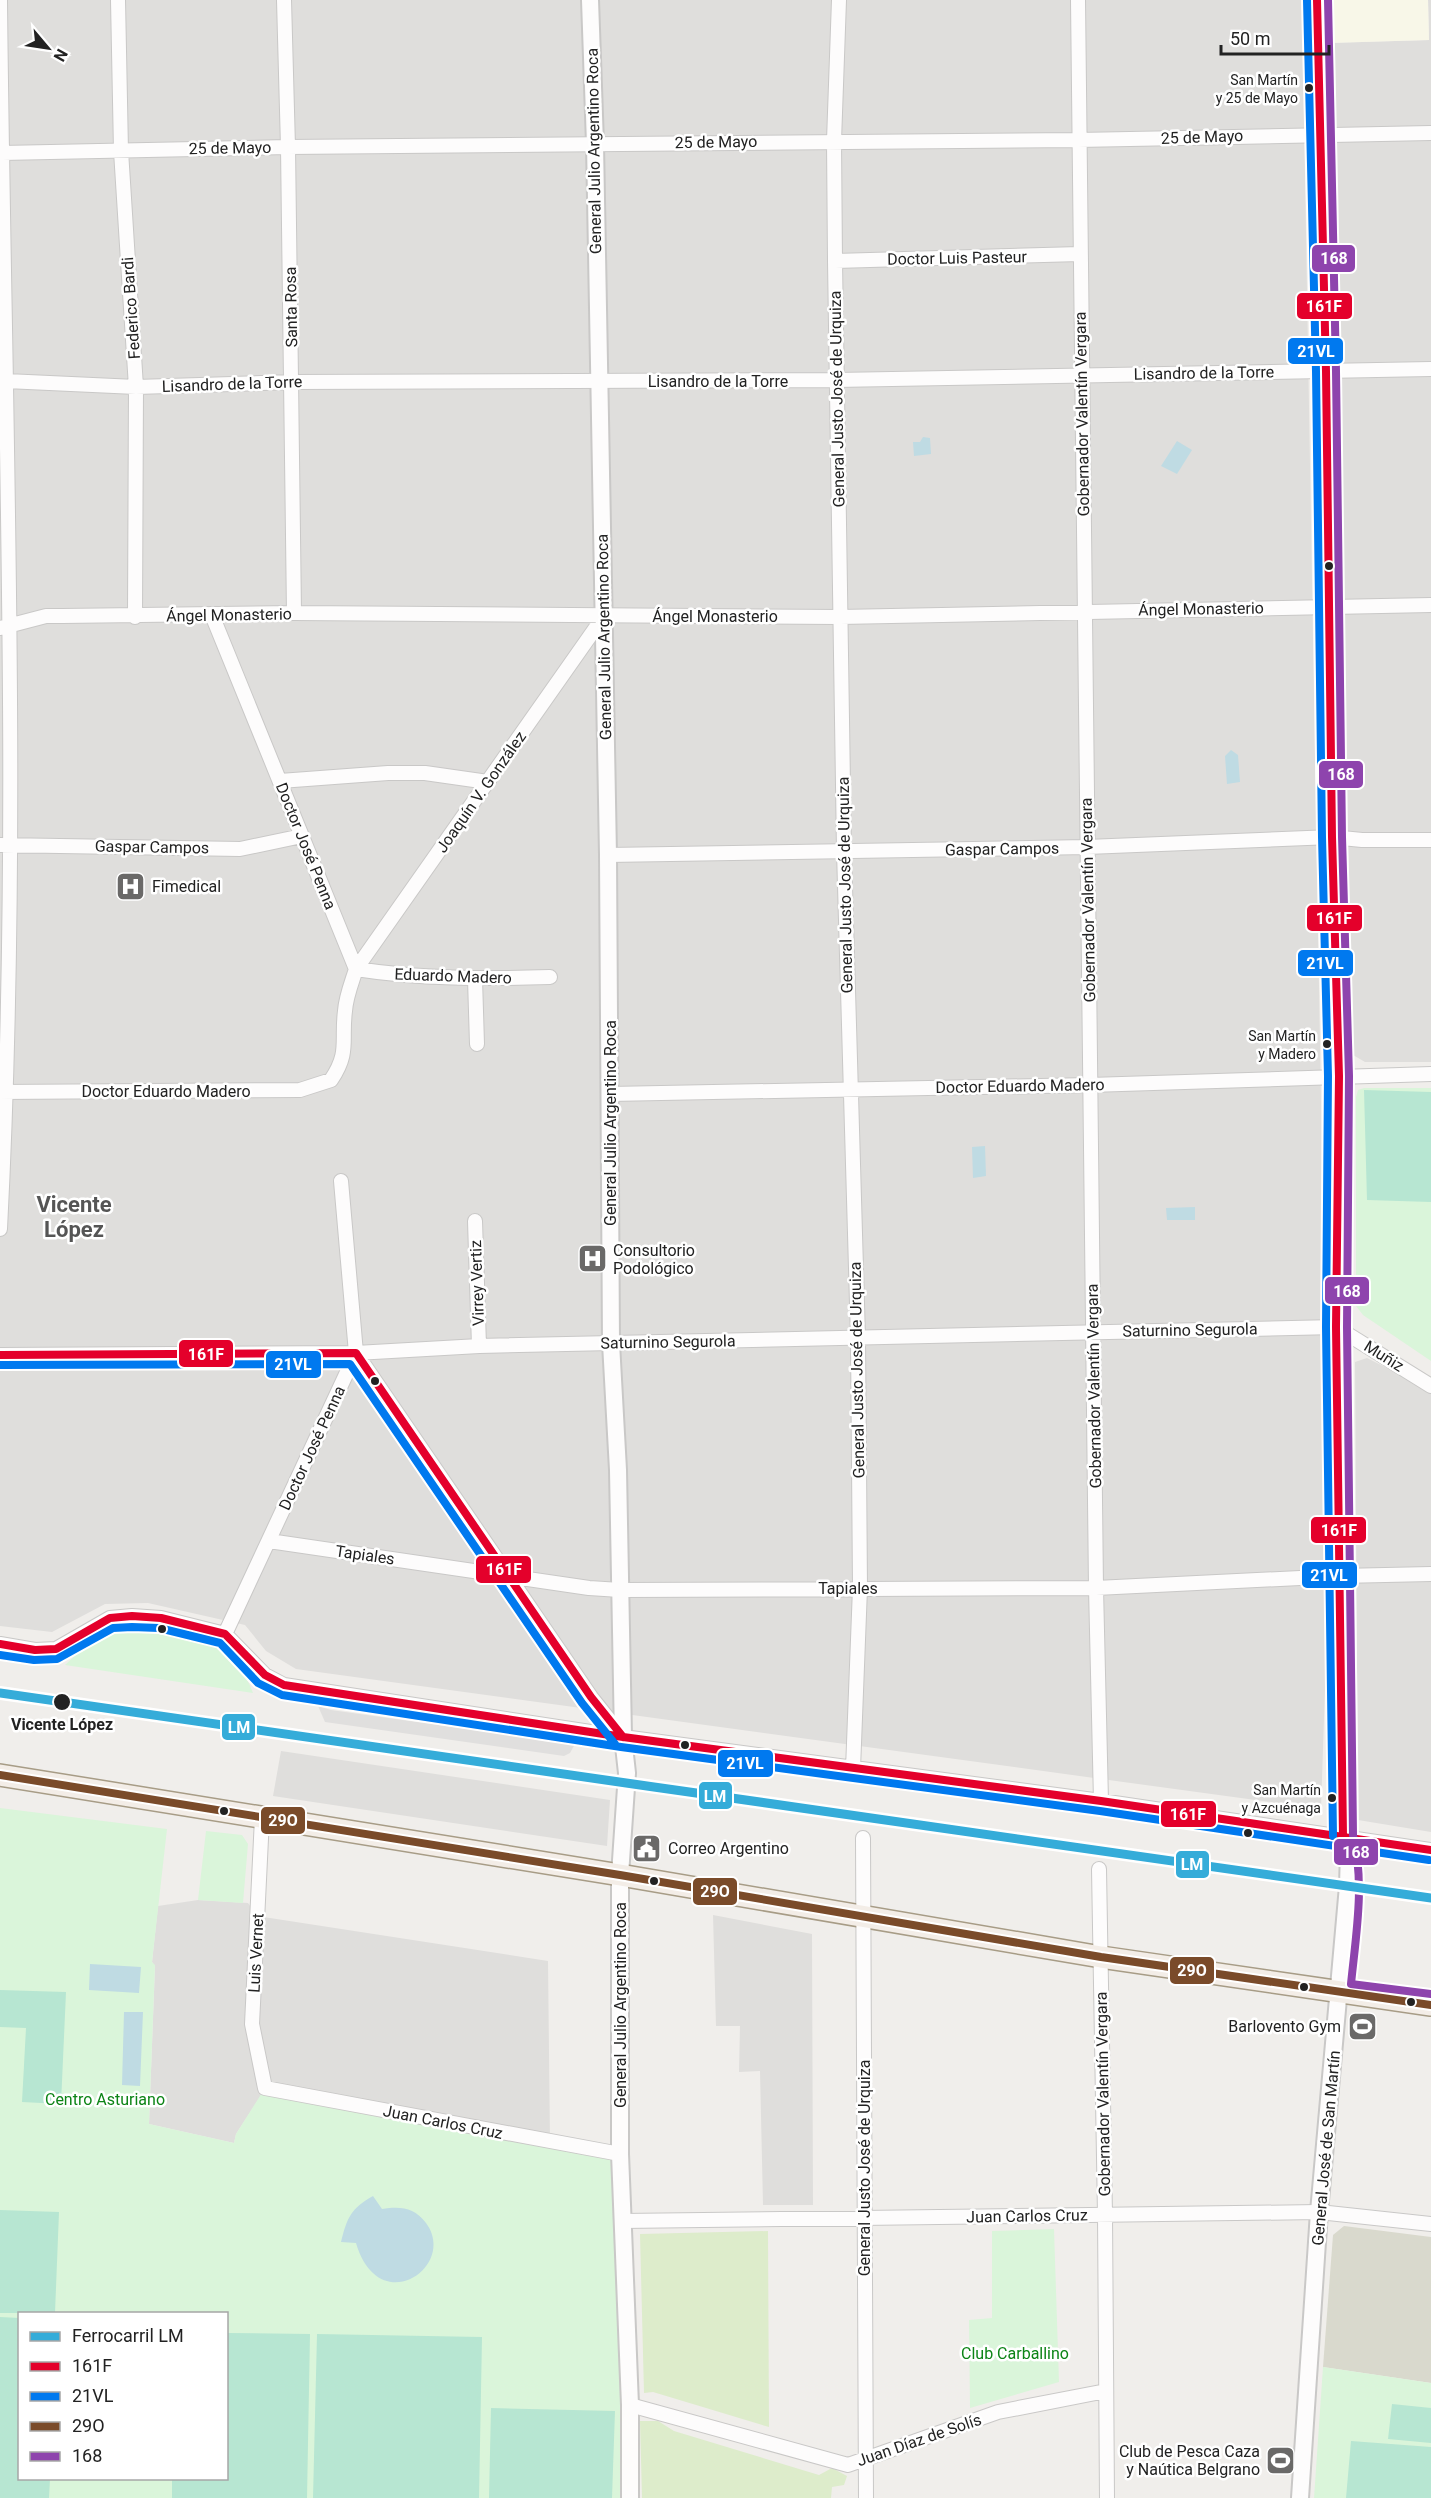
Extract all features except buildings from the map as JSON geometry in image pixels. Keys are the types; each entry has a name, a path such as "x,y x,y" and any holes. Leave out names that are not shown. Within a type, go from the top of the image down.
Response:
{"main road":[{"path":"0,1775 620,1875 1101,1957 1431,2005"}],"street":[{"path":"0,0 3,339 6,381 4,1092 0,1229"},
{"name":"Federico Bardi","path":"118,0 121,151 136,387 135,617"},
{"name":"Santa Rosa","path":"284,0 294,613"},
{"name":"General Julio Argentino Roca","path":"590,0 595,144 608,855 611,1343 618,1470 623,1737 627,1773 620,1875 620,2154 630,2405 630,2498"},
{"name":"General Justo José de Urquiza","path":"839,0 834,141 836,380 844,851 858,1338 860,1588 853,1769"},
{"name":"Gobernador Valentín Vergara","path":"1078,0 1096,1588 1101,1801"},
{"name":"General José de San Martín","path":"1300,2498 1319,2212 1348,1886 1348,1851 1344,1836 1336,1327 1339,1076 1332,837 1326,371 1317,0"},
{"name":"25 de Mayo","path":"2,153 288,147 1078,140 1431,133"},
{"name":"Doctor Luis Pasteur","path":"835,261 1080,254"},
{"name":"Lisandro de la Torre","path":"6,381 136,387 292,382 836,380 1431,369"},
{"name":"Ángel Monasterio","path":"4,627 46,616 135,617 294,613 840,617 1431,605"},
{"name":"Doctor José Penna","path":"212,615 356,969"},
{"name":"Joaquín V. González","path":"356,969 604,615"},
{"path":"280,781 388,773 425,773 488,782"},
{"name":"Gaspar Campos","path":"5,845 240,849 302,836"},
{"name":"Gaspar Campos","path":"608,855 1087,847 1332,837 1362,840 1431,840"},
{"name":"Eduardo Madero","path":"356,969 475,979 550,977"},
{"name":"Doctor Eduardo Madero","path":"4,1092 300,1090 331,1080 344,1056 345,1009 356,969"},
{"path":"475,979 477,1044"},
{"name":"Doctor Eduardo Madero","path":"610,1095 1090,1085 1431,1074"},
{"name":"Doctor José Penna","path":"225,1634 356,1353 341,1181"},
{"name":"Virrey Vertiz","path":"475,1221 479,1346"},
{"name":"Saturnino Segurola","path":"0,1355 356,1353 479,1346 1336,1327"},
{"name":"Muñiz","path":"1336,1327 1431,1386"},
{"path":"356,1353 591,1697 623,1737"},
{"name":"Tapiales","path":"269,1540 620,1590 1096,1588 1340,1576 1431,1574"},
{"path":"0,1644 35,1650 56,1649 110,1618 132,1616 176,1620 225,1634 265,1675 284,1685 623,1737 1101,1801 1431,1850"},
{"name":"Luis Vernet","path":"262,1818 252,2024 265,2088"},
{"name":"General Justo José de Urquiza","path":"863,1838 866,2498"},
{"name":"Gobernador Valentín Vergara","path":"1099,1869 1107,2498"},
{"name":"Juan Carlos Cruz","path":"265,2088 620,2154"},
{"name":"Juan Carlos Cruz","path":"621,2221 1319,2212 1431,2224"},
{"name":"Juan Díaz de Solís","path":"630,2405 848,2465 998,2412 1106,2391"}],"shaded area":[{"path":"0,0 1302,0 1329,1567 1321,1809 296,1669 266,1651 245,1625 148,1603 105,1604 52,1632 0,1626"},
{"path":"1329,0 1428,0 1429,40 1328,43"},
{"path":"1428,0 1431,0 1431,1062 1365,1062 1353,1055 1328,43 1429,40"},
{"path":"1367,1358 1431,1390 1431,1832 1358,1820 1355,1362"},
{"path":"318,1706 331,1710 575,1744 570,1753 564,1756 325,1722"},
{"path":"281,1751 610,1800 607,1846 273,1796"},
{"path":"198,1900 248,1903 257,1916 548,1961 550,2142 266,2088 236,2134 234,2143 149,2124 155,1966 152,1962 158,1906"},
{"path":"713,1915 812,1934 813,2205 763,2205 760,2071 739,2072 740,2026 716,2026"},
{"path":"1344,2226 1431,2237 1431,2383 1323,2367 1333,2235"}],"green space":[{"path":"1364,1088 1431,1088 1431,1361 1363,1315 1356,1306 1356,1097 1358,1090"},
{"path":"1364,1090 1431,1092 1431,1202 1367,1200"},
{"path":"138,1625 173,1630 207,1642 235,1663 246,1677 253,1693 65,1665 98,1639 117,1630"},
{"name":"Centro Asturiano","path":"0,1808 167,1829 152,1962 155,1965 149,2124 234,2143 236,2134 265,2088 620,2154 628,2498 0,2498"},
{"path":"206,1831 242,1835 248,1844 243,1903 198,1900"},
{"path":"0,1990 66,1992 61,2104 22,2102 26,2028 0,2027"},
{"path":"0,2210 59,2212 55,2312 0,2313"},
{"name":"Club Carballino","path":"1054,2229 1059,2382 970,2408 969,2320 992,2318 992,2231"},
{"path":"768,2231 769,2427 653,2392 644,2393 640,2234"},
{"path":"0,2317 18,2318 18,2480 50,2480 49,2498 0,2498"},
{"path":"228,2333 310,2334 307,2498 172,2498 172,2480 228,2480"},
{"path":"317,2334 482,2337 479,2498 313,2498"},
{"path":"1323,2367 1431,2383 1431,2498 1314,2498"},
{"path":"1392,2404 1431,2408 1431,2443 1388,2439"},
{"path":"491,2408 615,2411 612,2498 489,2498"},
{"path":"640,2421 658,2421 674,2431 819,2475 832,2468 847,2476 844,2485 832,2487 831,2498 642,2498"},
{"path":"1351,2441 1431,2447 1431,2498 1346,2498"}],"water":[{"path":"923,437 930,438 931,454 914,456 913,442 920,442"},
{"path":"1177,441 1192,450 1177,474 1161,466"},
{"path":"1231,750 1238,755 1240,782 1227,784 1225,756"},
{"path":"985,1146 986,1176 973,1178 972,1147"},
{"path":"1195,1207 1195,1220 1167,1220 1166,1208"},
{"path":"90,1964 141,1967 139,1993 89,1990"},
{"path":"124,2012 143,2012 140,2086 122,2085"},
{"path":"373,2196 382,2209 406,2209 417,2214 426,2223 433,2239 432,2255 424,2269 412,2278 397,2282 381,2279 367,2266 356,2243 341,2242 351,2214"}],"rail line":[{"name":"LM","path":"0,1693 1431,1898"}],"transit line":[{"name":"21VL","path":"1307,0 1328,1076 1326,1327 1333,1836"},
{"name":"161F","path":"1317,0 1326,371 1332,837 1339,1076 1336,1327 1343,1836"},
{"name":"168","path":"1328,0 1342,837 1349,1076 1347,1327 1353,1835 1357,1853 1359,1890 1351,1984 1431,1994"},
{"name":"161F","path":"0,1355 356,1353 591,1697 623,1737"},
{"name":"21VL","path":"0,1365 350,1364 582,1703 615,1744"},
{"name":"161F","path":"0,1644 35,1650 56,1649 110,1618 132,1616 161,1618 225,1634 265,1675 284,1685 623,1737 1101,1801 1431,1850"},
{"name":"21VL","path":"0,1655 34,1660 57,1659 113,1628 159,1628 220,1643 258,1683 282,1695 621,1747 1100,1811 1429,1860"},
{"name":"29O","path":"0,1775 620,1875 1101,1957 1431,2005"}],"place":[{"name":"San Martín y 25 de Mayo","path":"1309,88"},
{"name":"Fimedical","path":"131,886"},
{"name":"San Martín y Madero","path":"1327,1044"},
{"name":"Consultorio Podológico","path":"592,1259"},
{"name":"Vicente López","path":"62,1702"},
{"name":"San Martín y Azcuénaga","path":"1332,1798"},
{"name":"Correo Argentino","path":"647,1848"},
{"name":"Barlovento Gym","path":"1362,2026"},
{"name":"Club de Pesca Caza y Naútica Belgrano","path":"1281,2460"}],"district":[{"name":"Vicente López","path":"74,1216"}]}
